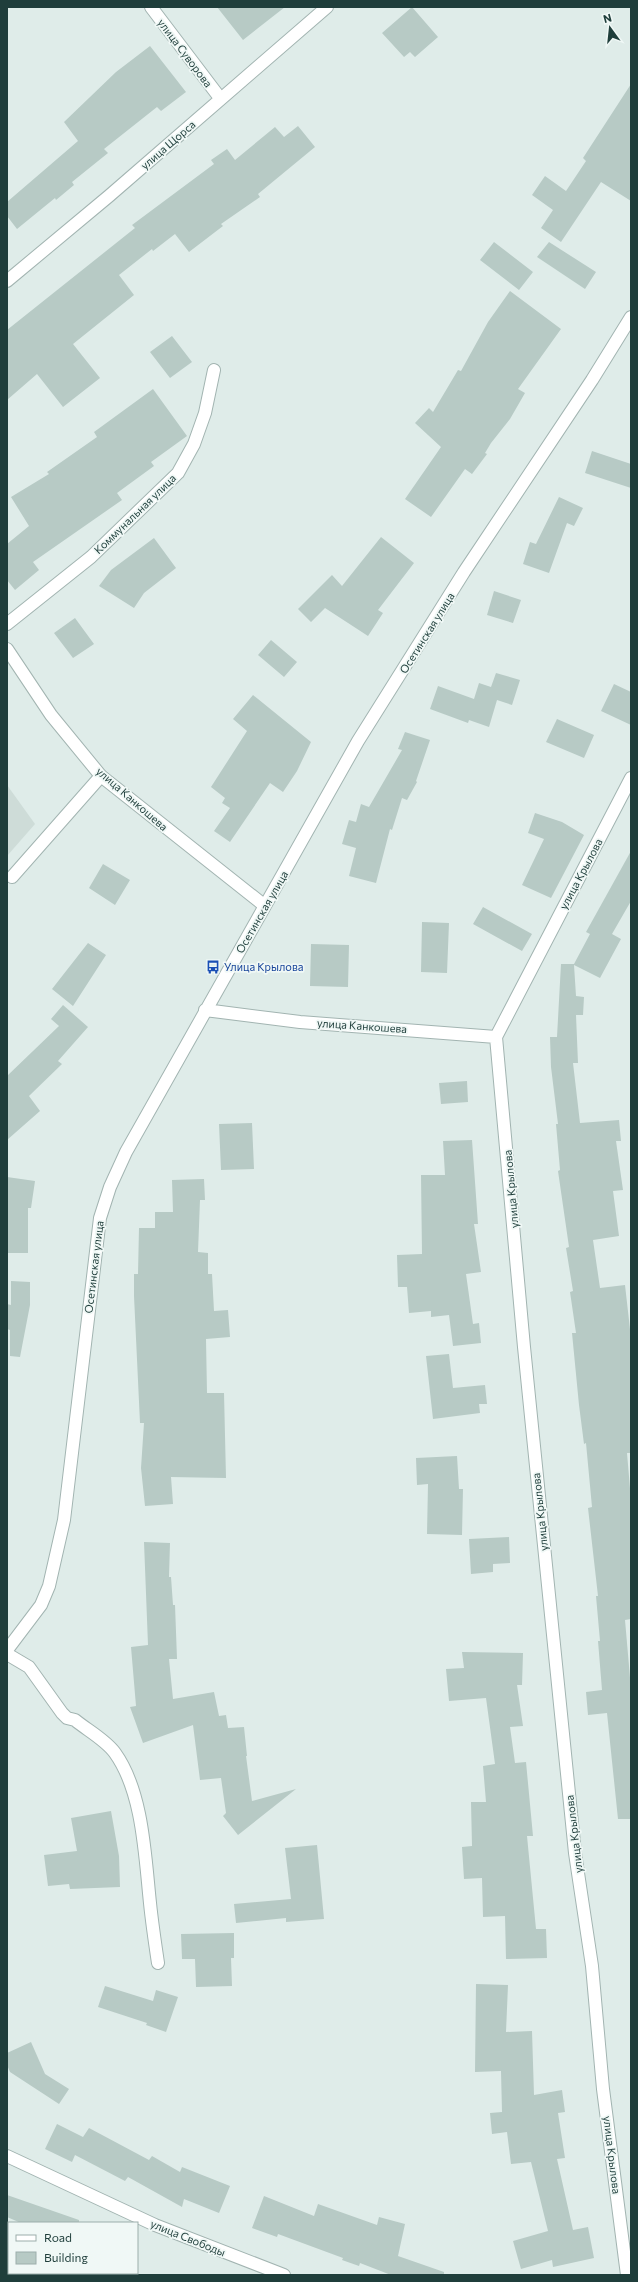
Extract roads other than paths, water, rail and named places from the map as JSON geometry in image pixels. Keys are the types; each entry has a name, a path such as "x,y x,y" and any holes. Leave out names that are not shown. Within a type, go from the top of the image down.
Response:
{"street":[{"name":"улица Суворова","path":"151,7 220,98"},
{"name":"улица Щорса","path":"7,281 109,196 220,98 327,7"},
{"name":"Осетинская улица","path":"7,1650 41,1605 50,1586 64,1520 100,1218 110,1187 126,1152 358,741 464,572 592,380 631,317"},
{"name":"Коммунальная улица","path":"7,624 91,557 178,473 194,444 205,413 214,370"},
{"name":"улица Канкошева","path":"7,649 52,715 101,776 265,906"},
{"path":"12,877 101,776"},
{"name":"улица Крылова","path":"627,2275 603,2089 592,1966 575,1853 524,1347 496,1037 631,778"},
{"name":"улица Канкошева","path":"205,1010 300,1022 496,1037"},
{"path":"7,1654 29,1667 62,1713 67,1718 75,1720 114,1751 126,1770 132,1786 145,1845 150,1905 158,1963"},
{"name":"улица Свободы","path":"7,2156 155,2225 284,2275"}],"place":[{"name":"Улица Крылова","path":"213,967"}]}
